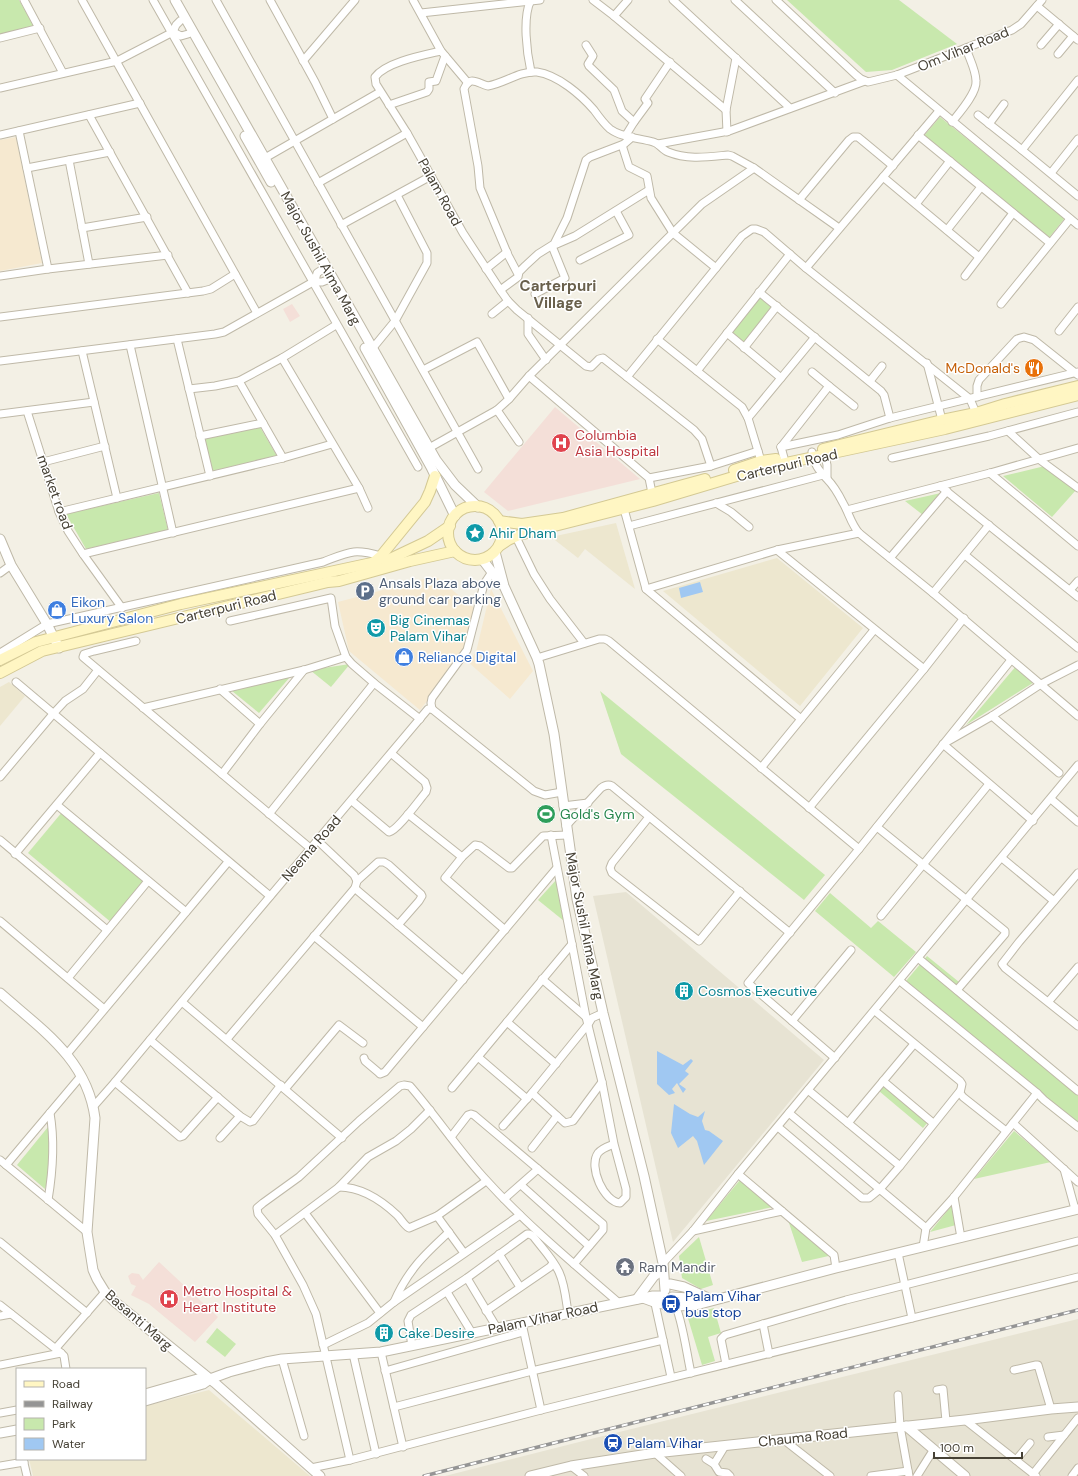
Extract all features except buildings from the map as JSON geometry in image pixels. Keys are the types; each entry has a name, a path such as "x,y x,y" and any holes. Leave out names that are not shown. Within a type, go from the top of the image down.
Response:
{"main road":[{"name":"Carterpuri Road","path":"497,549 516,536 624,509 763,468 942,420 976,413 1005,404 1078,386"},
{"name":"Carterpuri Road","path":"824,452 945,429 1078,395"},
{"name":"Carterpuri Road","path":"499,521 522,524 563,518 708,478 760,456 784,458 813,455"},
{"path":"372,563 381,556 425,502 435,476"},
{"path":"478,507 487,509 495,516 501,525 502,537 497,549 489,556 474,560 464,558 455,551 450,543 449,532 455,516 466,508 478,507"},
{"name":"Carterpuri Road","path":"0,660 36,642 54,637 182,604 390,559 428,542 450,526"},
{"name":"Carterpuri Road","path":"0,673 42,651 321,584 339,581 455,551"}],"street":[{"path":"24,0 63,73"},
{"path":"82,0 257,313"},
{"path":"153,0 173,32 314,281 336,325 418,468"},
{"name":"Major Sushil Aima Marg","path":"168,0 324,269"},
{"name":"Major Sushil Aima Marg","path":"175,0 265,158 455,516"},
{"path":"216,0 478,469"},
{"path":"270,0 333,119"},
{"path":"303,61 355,0"},
{"path":"413,0 443,53 468,83"},
{"path":"472,8 477,0"},
{"path":"421,13 540,0"},
{"path":"614,16 628,0"},
{"path":"673,0 790,108"},
{"path":"735,0 835,93"},
{"path":"776,0 856,75 865,81"},
{"path":"530,1 526,43 530,72"},
{"path":"598,1 726,110"},
{"path":"1040,3 1059,24 1075,38 1058,54"},
{"name":"Om Vihar Road","path":"658,144 727,132 865,81 872,82 897,76 1018,27 1040,3"},
{"path":"0,88 117,61 173,32 176,24 180,20"},
{"path":"1041,45 1059,24"},
{"path":"0,38 40,28"},
{"path":"173,32 181,36 188,34"},
{"path":"586,45 593,56 588,64 589,66 614,90 622,111 634,122"},
{"path":"952,122 967,102 976,84 976,77 966,48"},
{"path":"265,158 380,92 375,80 377,74 402,62 443,53"},
{"path":"389,105 427,92 429,89 429,82 436,81 443,53"},
{"path":"727,132 726,110 736,58"},
{"path":"552,246 567,218 586,160 590,157 622,145 629,136 634,122 648,103 645,99 670,62"},
{"path":"518,274 480,188 478,166 464,90 468,83 474,81 488,86 520,74 530,72 544,74 559,81 584,99 609,128 614,131 655,142 662,149 668,152 694,158 728,155 754,168 839,228"},
{"path":"897,76 1078,225"},
{"path":"1022,150 1078,80"},
{"name":"Palam Road","path":"380,92 407,133 463,233 508,300 589,367 602,358 627,377"},
{"path":"0,135 140,103"},
{"path":"989,124 1004,104"},
{"path":"806,268 939,111"},
{"path":"89,115 188,293"},
{"path":"978,116 1078,196"},
{"path":"19,131 48,269"},
{"path":"318,183 407,133"},
{"path":"918,136 1050,243"},
{"path":"799,200 853,137 858,137 893,166"},
{"path":"1051,173 1078,139"},
{"path":"622,145 629,167 647,176 649,190 655,204 673,233 716,268"},
{"path":"27,168 110,152"},
{"path":"69,160 89,264"},
{"path":"916,204 950,161"},
{"path":"429,448 497,410 561,344 706,201 754,168"},
{"path":"341,225 431,176"},
{"path":"883,177 979,257"},
{"path":"947,230 981,187"},
{"path":"501,291 518,277 520,270 538,254 575,236 649,190"},
{"path":"372,349 395,321 427,263 428,258 428,253 397,194"},
{"path":"580,260 629,235 616,211"},
{"path":"965,276 1012,213"},
{"path":"82,228 147,218"},
{"path":"1001,304 1070,219"},
{"path":"711,466 702,439 694,430 627,377 742,236 752,229 764,232 806,268 973,398"},
{"path":"535,294 565,278 552,246"},
{"path":"486,269 507,252"},
{"path":"697,371 790,254"},
{"path":"0,276 168,255"},
{"path":"314,281 316,275 324,269"},
{"path":"0,317 211,289 235,274"},
{"path":"0,361 224,332 314,281 322,282 329,279"},
{"name":"Major Sushil Aima Marg","path":"329,279 372,349 436,460 455,485 478,507"},
{"path":"759,292 882,391 890,418"},
{"path":"492,314 508,300"},
{"path":"744,348 777,306"},
{"path":"1059,331 1078,306"},
{"path":"528,318 528,334 546,360"},
{"path":"189,389 239,381 282,358 336,325"},
{"path":"727,333 781,378"},
{"path":"748,418 815,337"},
{"path":"976,413 973,398 979,380 1017,339 1024,337 1034,340 1077,373"},
{"path":"177,339 210,476"},
{"path":"649,478 760,456 748,418 742,407 657,339"},
{"path":"423,370 477,342 509,399"},
{"path":"130,345 173,533"},
{"path":"82,351 117,498"},
{"path":"282,358 359,488 368,508"},
{"path":"927,363 942,420"},
{"path":"870,381 882,366"},
{"path":"812,372 854,406"},
{"path":"781,446 838,435 890,418 1077,373"},
{"path":"529,376 649,478 652,493"},
{"path":"239,381 283,458"},
{"path":"781,446 829,386"},
{"path":"0,414 94,402"},
{"name":"market road","path":"27,410 59,512 68,532 122,608"},
{"path":"497,410 519,442"},
{"path":"892,458 1078,412"},
{"path":"200,436 263,424"},
{"path":"1008,430 1040,460 1078,488"},
{"path":"59,512 283,458 332,444"},
{"path":"44,462 105,446"},
{"path":"781,446 784,458"},
{"path":"847,510 1040,460 1078,448"},
{"path":"824,452 825,477"},
{"path":"813,455 825,477 847,510 852,525 859,533 964,618 1011,660 1042,684 1078,716"},
{"path":"990,473 1078,546"},
{"path":"629,526 716,503 825,477"},
{"path":"940,486 1078,597"},
{"path":"83,554 359,488"},
{"path":"890,558 947,491"},
{"path":"716,503 731,512 749,527"},
{"path":"624,509 646,589 801,719"},
{"path":"933,593 989,525"},
{"path":"646,589 778,550 859,533"},
{"path":"516,536 534,574 550,599 584,643"},
{"path":"0,539 11,565 47,624 59,648"},
{"name":"Major Sushil Aima Marg","path":"497,549 504,586 537,658 554,734 577,899 603,1013 644,1176 663,1267 666,1271 669,1292"},
{"path":"778,550 874,630 924,669"},
{"path":"0,653 47,624 323,562 356,551 364,551 381,556"},
{"path":"965,555 1078,648"},
{"name":"Major Sushil Aima Marg","path":"482,559 504,586"},
{"path":"0,573 11,565"},
{"path":"492,572 484,584 467,650 432,698 432,709 534,791 545,795 562,792"},
{"path":"1070,590 1078,581"},
{"path":"230,621 330,598 335,626 346,657 374,683 420,719"},
{"path":"809,808 924,669 964,618"},
{"path":"761,768 874,630"},
{"path":"537,658 599,638 609,641 859,849"},
{"path":"136,641 94,651 84,654 83,656 310,848"},
{"path":"143,708 304,670 346,657"},
{"path":"835,1058 748,983 877,827 942,744 1011,660"},
{"path":"942,744 992,716 1042,684 1078,665"},
{"path":"0,777 53,714 65,701 83,689 98,670"},
{"path":"222,774 304,670"},
{"path":"16,682 270,896"},
{"path":"269,814 374,683"},
{"path":"220,689 260,724"},
{"name":"Neema Road","path":"93,1107 310,848 352,801 420,719 428,710 432,709"},
{"path":"992,716 1059,773"},
{"path":"942,744 1033,821"},
{"path":"16,854 100,753"},
{"path":"352,801 390,832 408,814 426,792 427,788 425,782 392,754"},
{"path":"640,1298 654,1276 693,1231 738,1174 918,958 968,900 1078,765"},
{"path":"505,930 445,878 462,857 474,846 478,845 509,868 512,868 540,838 567,830 588,803 602,788 609,784 650,816 790,933"},
{"path":"880,916 989,784"},
{"path":"1051,799 1078,822"},
{"path":"563,806 588,803"},
{"path":"57,805 186,912"},
{"path":"408,814 462,857"},
{"path":"650,816 612,863 610,868 612,873 699,941 740,891"},
{"path":"877,827 922,865 968,900 1005,932 957,990"},
{"path":"551,835 556,868 614,1144 627,1194 625,1200 620,1203 611,1199 604,1190 597,1175 595,1164 596,1155 601,1150 614,1144"},
{"path":"0,840 107,930"},
{"path":"317,840 354,875 356,884 398,925 463,980"},
{"path":"1002,858 1054,901"},
{"path":"67,1054 228,862"},
{"path":"227,1039 356,884 378,862 384,862 389,865 422,896 398,925"},
{"path":"364,1058 365,1061 378,1072 383,1073 390,1067 556,868"},
{"path":"1078,874 1019,942 1002,964 1005,968 1049,1001 1078,1026"},
{"path":"68,978 148,881"},
{"path":"0,921 104,1009"},
{"path":"314,936 423,1027"},
{"path":"452,1088 572,944"},
{"path":"792,1021 851,950"},
{"path":"918,958 1078,1091"},
{"path":"1049,1001 1078,968"},
{"path":"542,979 588,1020"},
{"path":"900,981 1078,1127"},
{"name":"Basanti Marg","path":"0,994 58,1044 67,1054 81,1076 93,1107 95,1118 87,1232 93,1270 105,1292 115,1302 210,1379 320,1476"},
{"path":"182,1002 342,1138"},
{"path":"778,1127 862,1198 869,1198 880,1190 960,1091 962,1084 875,1011"},
{"path":"503,1126 556,1064 588,1020 603,1013"},
{"path":"507,1022 556,1064"},
{"path":"150,1040 240,1116 248,1121 253,1121 339,1025 363,1043"},
{"path":"848,1123 914,1044"},
{"path":"478,1057 527,1099"},
{"path":"81,1076 50,1113 3,1162 87,1232"},
{"path":"883,1081 933,1123"},
{"path":"115,1082 180,1137 183,1136 218,1097"},
{"path":"532,1093 557,1116 566,1123 569,1123 573,1121 602,1082"},
{"path":"350,1460 316,1314 275,1235 258,1214 258,1208 299,1177 400,1086 410,1086 486,1181 520,1215 619,1303"},
{"path":"808,1090 900,1166"},
{"path":"960,1091 963,1097 1006,1131"},
{"path":"923,1247 926,1228 954,1197 1037,1093"},
{"path":"275,1235 339,1187 368,1157 396,1141 411,1129 430,1110"},
{"path":"48,1200 52,1181 54,1152 50,1113"},
{"path":"789,1113 926,1228"},
{"path":"451,1137 468,1115 473,1114 603,1224 603,1230 574,1264"},
{"path":"220,1138 240,1116"},
{"path":"532,1148 557,1116"},
{"path":"1013,1123 1078,1182"},
{"path":"504,1199 538,1169"},
{"path":"654,1299 676,1307 693,1306 836,1268 1076,1209 1063,1169"},
{"path":"738,1174 834,1255 836,1268"},
{"path":"339,1187 354,1188 362,1192 390,1209 409,1228 437,1216 486,1181"},
{"path":"521,1184 589,1246"},
{"path":"954,1197 961,1238"},
{"path":"693,1231 782,1211"},
{"path":"305,1213 380,1313"},
{"path":"323,1345 360,1327 520,1215"},
{"path":"437,1216 464,1253"},
{"path":"394,1302 406,1278 418,1262 449,1232"},
{"path":"412,1346 408,1321 411,1314 447,1292 529,1234 553,1263 561,1278 568,1313"},
{"path":"726,1364 722,1337 905,1285 1078,1241"},
{"path":"0,1242 87,1313"},
{"path":"898,1253 912,1318"},
{"path":"499,1254 520,1287"},
{"path":"486,1310 550,1267 553,1263"},
{"path":"311,1468 376,1454 671,1377 1078,1277"},
{"path":"466,1278 497,1328"},
{"path":"669,1292 684,1287 714,1300"},
{"path":"0,1364 58,1351 105,1292"},
{"path":"447,1292 472,1333"},
{"path":"669,1292 714,1300"},
{"path":"669,1292 676,1307 691,1373"},
{"name":"Palam Vihar Road","path":"146,1401 203,1384 210,1379 241,1368 282,1359 381,1352 640,1298 654,1299 669,1292"},
{"path":"654,1299 671,1377"},
{"path":"0,1305 64,1356 66,1368"},
{"path":"0,1316 11,1314"},
{"path":"522,1322 541,1410"},
{"path":"764,1324 769,1354"},
{"path":"385,1371 524,1332"},
{"path":"394,1407 532,1371 663,1340"},
{"path":"381,1352 403,1447"},
{"path":"353,1354 376,1454"},
{"path":"282,1359 304,1436"},
{"path":"1014,1370 1036,1364 1038,1365 1051,1409"},
{"name":"Palam Vihar Road","path":"146,1394 201,1378 210,1379"},
{"path":"937,1390 943,1389 946,1421"},
{"path":"871,1476 908,1474 898,1395"},
{"name":"Chauma Road","path":"530,1476 571,1466 655,1453 965,1420 1051,1409 1078,1408"},
{"path":"0,1413 16,1410"},
{"path":"965,1420 1034,1475 1078,1418"},
{"path":"0,1426 16,1424"},
{"path":"903,1426 934,1449 965,1476"},
{"path":"0,1432 16,1430"},
{"path":"1048,1437 1064,1435"},
{"path":"784,1440 830,1476"},
{"path":"1016,1460 1030,1443"},
{"path":"714,1464 725,1446"},
{"path":"917,1476 934,1449"},
{"path":"655,1453 681,1476"},
{"path":"706,1459 714,1464 717,1474 727,1474 730,1476"},
{"path":"0,1466 24,1460 26,1476"},
{"path":"571,1466 584,1476"},
{"path":"1072,1476 1078,1468"}],"shaded area":[{"path":"16,137 42,263 0,271 0,140"},
{"path":"292,304 300,316 290,322 283,309"},
{"name":"Columbia Asia Hospital","path":"555,407 640,479 508,511 484,492"},
{"path":"616,523 635,589 585,549 578,558 551,537"},
{"path":"777,558 863,628 800,706 663,591"},
{"path":"435,576 478,611 467,651 420,710 349,651 338,602"},
{"path":"491,589 533,671 510,699 468,662 476,652"},
{"path":"9,682 25,696 0,726 0,687"},
{"path":"626,892 824,1060 673,1242 593,896"},
{"name":"Metro Hospital & Heart Institute","path":"159,1262 218,1317 195,1342 149,1304 131,1295 136,1286 131,1284 128,1276 132,1273 139,1274 143,1280"},
{"path":"1078,1319 1078,1476 445,1476 595,1438"},
{"path":"209,1390 310,1476 33,1476 29,1460 146,1460 146,1406"}],"green space":[{"path":"0,0 19,0 34,26 0,34"},
{"path":"787,0 899,0 957,44 892,70 866,72"},
{"path":"940,117 1065,218 1048,239 923,137"},
{"path":"760,296 773,307 744,343 731,333"},
{"path":"260,427 277,456 212,471 205,439"},
{"path":"1045,466 1076,490 1052,517 1003,476"},
{"path":"159,493 168,530 86,549 66,514"},
{"path":"941,493 923,515 905,501"},
{"path":"350,664 331,687 310,670"},
{"path":"1017,665 1036,681 966,725"},
{"path":"290,677 259,713 232,691"},
{"path":"600,691 825,875 804,900 621,754"},
{"path":"63,811 146,882 112,923 28,853"},
{"path":"557,879 564,921 538,900"},
{"path":"830,893 871,928 878,921 916,952 894,977 815,911"},
{"path":"927,956 959,982 953,991 1078,1094 1078,1132 1036,1099 1041,1093 906,981"},
{"path":"884,1085 928,1122 923,1128 879,1091"},
{"path":"48,1127 50,1158 49,1174 45,1189 17,1165"},
{"path":"1014,1131 1051,1162 974,1179"},
{"path":"740,1180 773,1207 706,1221"},
{"path":"953,1204 956,1225 930,1232"},
{"path":"787,1217 833,1255 802,1262"},
{"path":"699,1237 713,1285 701,1289 682,1278 679,1256"},
{"path":"714,1308 721,1333 708,1337 715,1361 702,1365 687,1315"},
{"path":"217,1328 236,1344 225,1357 206,1342"}],"water":[{"path":"700,582 703,592 681,598 679,588"},
{"path":"657,1051 683,1065 691,1059 693,1061 685,1071 689,1074 679,1084 686,1089 683,1093 677,1083 672,1089 675,1093 669,1095 657,1084"},
{"path":"674,1104 698,1117 705,1111 702,1121 705,1130 709,1131 723,1141 704,1165 697,1141 693,1136 678,1148 671,1133"}],"railway":[{"path":"424,1476 1078,1310"}],"place":[{"name":"McDonald's","path":"1034,368"},
{"name":"Columbia Asia Hospital","path":"561,443"},
{"name":"Ahir Dham","path":"475,533"},
{"name":"Ansals Plaza above ground car parking","path":"365,591"},
{"name":"Eikon Luxury Salon","path":"57,610"},
{"name":"Big Cinemas Palam Vihar","path":"376,628"},
{"name":"Reliance Digital","path":"404,657"},
{"name":"Gold's Gym","path":"546,814"},
{"name":"Cosmos Executive","path":"684,991"},
{"name":"Ram Mandir","path":"625,1267"},
{"name":"Metro Hospital & Heart Institute","path":"169,1299"},
{"name":"Palam Vihar bus stop","path":"671,1304"},
{"name":"Cake Desire","path":"384,1333"},
{"name":"Palam Vihar","path":"613,1443"}],"district":[{"name":"Carterpuri Village","path":"558,294"}]}
